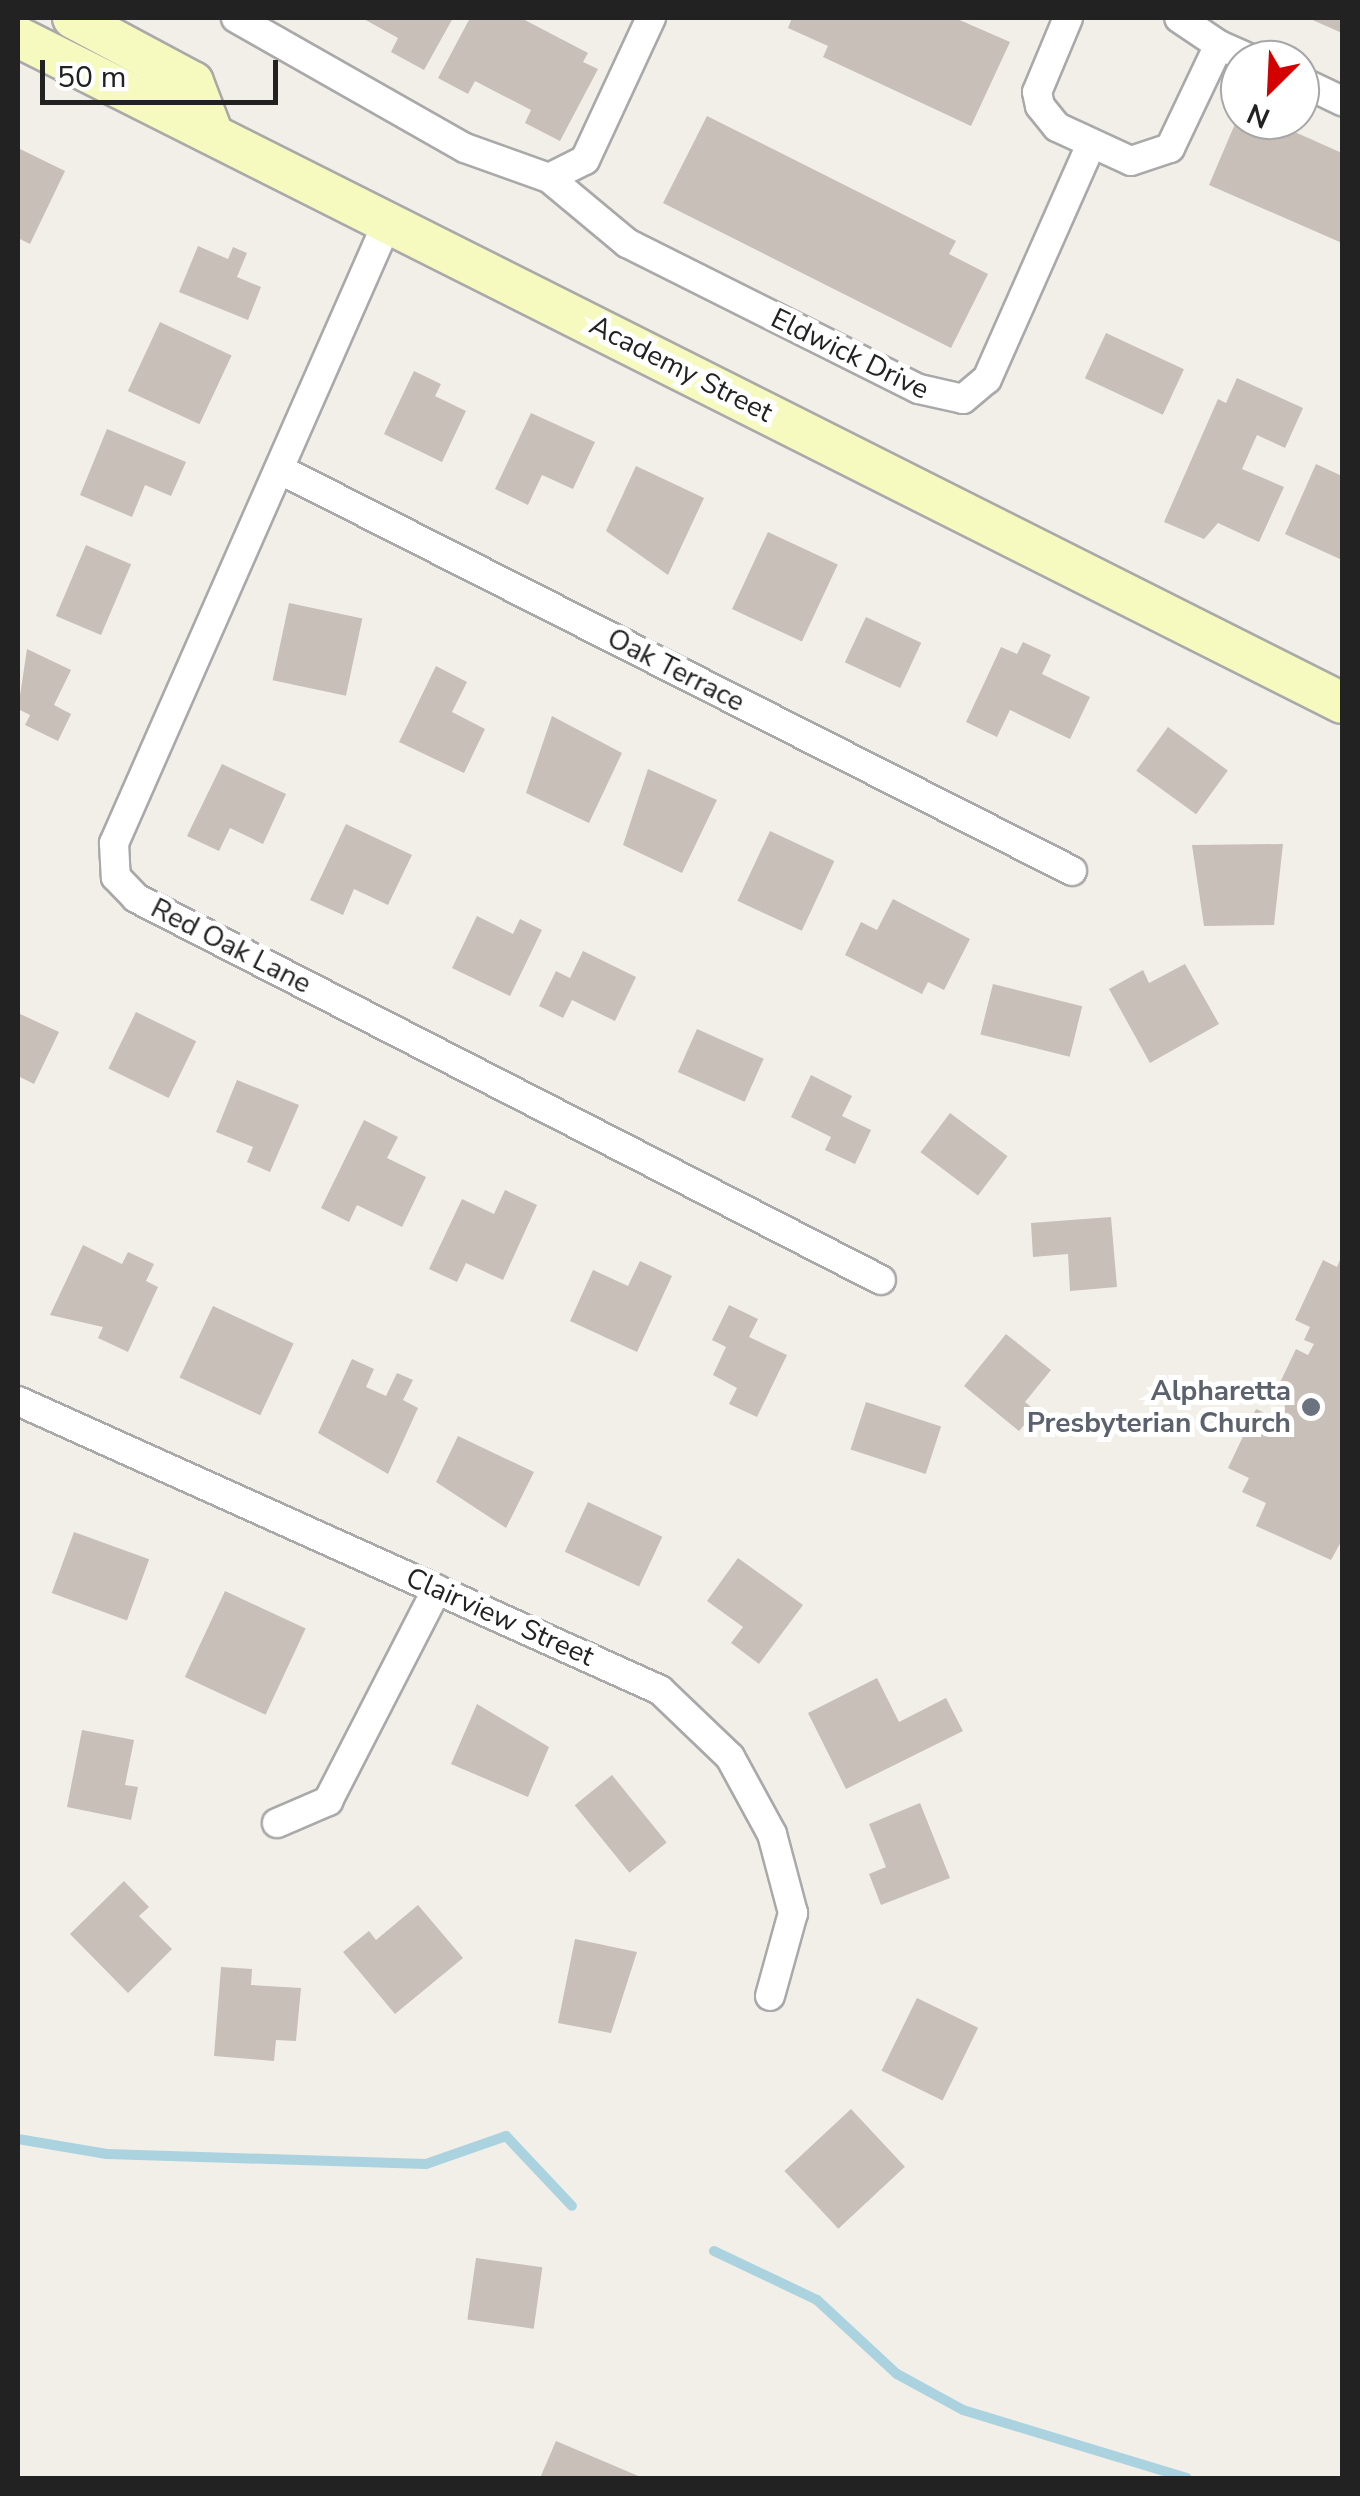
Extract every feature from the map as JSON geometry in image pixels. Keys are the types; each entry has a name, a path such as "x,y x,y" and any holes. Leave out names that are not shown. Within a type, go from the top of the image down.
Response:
{"street":[{"path":"72,18 193,82 212,132"},
{"path":"236,18 465,148 549,178 585,160 652,18"},
{"path":"1068,18 1037,92 1058,127 1132,161 1170,148 1219,45 1179,18"},
{"name":"Academy Street","path":"18,37 1342,704"},
{"name":"Eldwick Drive","path":"549,178 626,242 919,389 964,399 987,379 1091,144"},
{"name":"Red Oak Lane","path":"388,221 114,843 116,877 154,907 881,1280"},
{"name":"Oak Terrace","path":"279,469 1072,872"},
{"name":"Clairview Street","path":"18,1401 660,1690 730,1757 772,1834 793,1913 770,1996"},
{"path":"277,1823 328,1801 437,1588"}],"building":[{"path":"362,18 453,18 424,70 391,52 398,38"},
{"path":"470,18 521,18 588,53 583,62 598,69 560,141 525,123 531,110 475,81 468,94 438,78"},
{"path":"792,18 955,18 1010,42 971,126 823,57 828,46 788,28"},
{"path":"1308,18 1342,18 1342,33"},
{"path":"707,116 956,241 949,254 988,274 951,348 663,203"},
{"path":"1228,140 1313,140 1342,153 1342,243 1209,185"},
{"path":"18,148 65,171 30,244 18,238"},
{"path":"198,246 228,259 233,247 247,253 237,277 261,287 248,320 179,292"},
{"path":"160,322 232,355 199,424 128,391"},
{"path":"1106,333 1184,369 1163,415 1085,378"},
{"path":"414,371 441,384 435,396 466,411 442,462 384,434"},
{"path":"1237,378 1303,408 1285,448 1257,435 1242,469 1284,487 1259,542 1218,523 1204,539 1164,522 1218,399 1226,403"},
{"path":"531,413 595,442 573,489 542,475 528,505 495,489"},
{"path":"107,429 186,462 171,496 145,485 132,517 80,495"},
{"path":"1316,464 1342,476 1342,560 1285,534"},
{"path":"636,466 704,498 668,575 606,531"},
{"path":"768,532 838,565 802,642 732,609"},
{"path":"86,545 131,564 101,635 56,616"},
{"path":"289,603 362,619 346,696 273,680"},
{"path":"866,617 921,643 900,688 845,662"},
{"path":"1023,642 1051,655 1042,674 1090,697 1070,739 1010,710 997,737 966,722 1001,647 1017,654"},
{"path":"27,649 71,670 54,705 71,714 58,741 25,725 30,715 18,709"},
{"path":"436,666 467,682 452,712 485,729 464,773 399,742"},
{"path":"552,716 622,753 589,823 526,793"},
{"path":"1168,727 1228,770 1196,814 1136,771"},
{"path":"222,764 286,794 263,844 230,828 219,851 187,836"},
{"path":"648,769 717,800 682,873 623,845"},
{"path":"346,824 412,855 388,905 354,889 343,915 310,900"},
{"path":"770,831 834,861 802,931 737,901"},
{"path":"1283,844 1274,925 1204,926 1192,845"},
{"path":"893,899 970,939 944,990 928,982 922,994 845,955 861,922 877,930"},
{"path":"477,916 513,934 520,919 542,930 510,996 452,968"},
{"path":"583,951 636,977 615,1021 572,1000 563,1018 539,1006 556,971 570,978"},
{"path":"1185,964 1219,1024 1150,1063 1109,989 1143,970 1149,983"},
{"path":"993,984 1082,1006 1070,1057 980,1034"},
{"path":"136,1012 196,1041 169,1098 108,1069"},
{"path":"18,1013 59,1032 34,1084 18,1076"},
{"path":"697,1029 764,1059 745,1102 678,1072"},
{"path":"811,1075 852,1096 842,1116 871,1130 855,1164 825,1150 831,1137 791,1117"},
{"path":"237,1080 299,1105 270,1172 247,1162 253,1147 216,1132"},
{"path":"950,1113 1008,1156 978,1195 921,1152"},
{"path":"364,1120 398,1137 387,1158 426,1177 402,1227 357,1205 349,1222 321,1208"},
{"path":"505,1190 537,1205 503,1280 466,1263 457,1282 429,1269 462,1199 494,1214"},
{"path":"1111,1217 1117,1287 1070,1291 1068,1254 1033,1257 1031,1223"},
{"path":"83,1245 122,1264 128,1252 154,1264 146,1281 158,1287 128,1352 98,1338 103,1327 50,1315"},
{"name":"Alpharetta Presbyterian Church","path":"1342,1255 1342,1540 1331,1560 1256,1526 1266,1503 1242,1492 1249,1478 1228,1468 1256,1409 1274,1417 1285,1406 1289,1397 1276,1391 1296,1349 1308,1355 1314,1344 1304,1340 1310,1327 1295,1320 1323,1260 1337,1267"},
{"path":"640,1261 672,1276 637,1352 570,1321 593,1270 628,1286"},
{"path":"729,1305 758,1319 749,1337 787,1355 757,1417 729,1404 737,1388 713,1375 726,1347 712,1340"},
{"path":"213,1306 294,1344 260,1415 180,1378"},
{"path":"1006,1334 1051,1370 1025,1402 1036,1411 1019,1431 964,1386"},
{"path":"352,1359 374,1369 366,1387 386,1396 397,1373 413,1380 403,1400 418,1408 388,1474 318,1433"},
{"path":"866,1402 941,1426 926,1474 851,1450"},
{"path":"458,1436 534,1472 506,1528 436,1482"},
{"path":"588,1502 662,1537 639,1587 565,1552"},
{"path":"74,1532 149,1559 127,1620 52,1593"},
{"path":"738,1558 803,1605 759,1664 731,1643 743,1627 707,1601"},
{"path":"225,1591 306,1629 266,1715 185,1677"},
{"path":"877,1678 899,1722 946,1698 963,1731 846,1789 808,1713"},
{"path":"477,1704 549,1747 528,1797 451,1764"},
{"path":"82,1730 134,1740 125,1785 138,1787 131,1820 67,1807"},
{"path":"612,1775 667,1843 629,1873 575,1805"},
{"path":"920,1803 950,1878 881,1905 869,1874 886,1867 869,1824"},
{"path":"124,1881 149,1907 139,1916 172,1949 128,1993 70,1934"},
{"path":"418,1905 463,1958 395,2014 343,1952 369,1931 376,1940"},
{"path":"575,1939 637,1952 611,2033 558,2023"},
{"path":"221,1967 252,1969 251,1985 301,1988 296,2041 276,2040 274,2061 214,2056"},
{"path":"917,1998 978,2028 943,2101 881,2071"},
{"path":"851,2109 905,2167 838,2229 784,2171"},
{"path":"476,2258 542,2267 534,2329 467,2319"},
{"path":"556,2441 643,2478 540,2478"}],"waterway":[{"path":"18,2139 107,2154 426,2164 506,2136 572,2206"},
{"path":"714,2251 817,2300 897,2374 963,2410 1187,2478"}],"place":[{"name":"Alpharetta Presbyterian Church","path":"1311,1407"}]}
